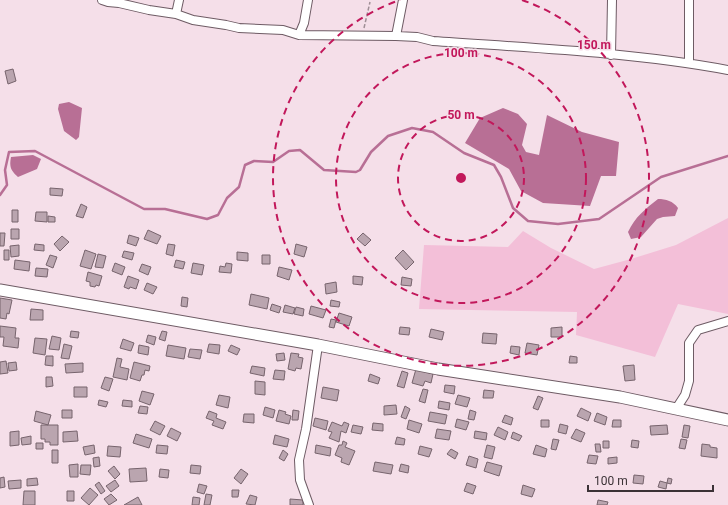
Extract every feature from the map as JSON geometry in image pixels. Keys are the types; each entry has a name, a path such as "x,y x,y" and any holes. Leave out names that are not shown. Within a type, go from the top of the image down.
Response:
{"main road":[{"path":"0,290 318,345 438,369 620,397 728,420"}],"street":[{"path":"176,14 179,0"},
{"path":"299,36 304,23 308,0"},
{"path":"396,36 403,0"},
{"path":"611,55 612,0"},
{"path":"689,0 689,63"},
{"path":"106,1 176,14 193,20 226,24 239,28 283,30 299,36 417,37 433,40 689,63 728,70"},
{"path":"676,409 685,394 689,381 689,343 698,330 728,321"},
{"path":"309,505 300,480 299,460 307,422 318,345"}],"path":[{"path":"362,36 370,2"}],"shaded area":[{"path":"69,102 82,108 79,137 76,140 64,131 58,109 59,104"},
{"path":"503,108 518,114 527,124 522,145 526,152 539,155 547,115 582,132 619,142 616,176 601,176 590,206 543,203 521,191 509,169 465,143 480,118"},
{"path":"33,155 41,159 37,169 18,177 11,168 11,157"},
{"path":"658,199 669,201 678,208 675,216 657,219 641,237 631,239 628,232 634,222"},
{"path":"728,218 728,314 678,304 655,357 576,335 577,312 419,309 424,245 508,247 523,231 551,248 594,269 676,245"}],"building":[{"path":"13,69 16,81 8,84 5,71"},
{"path":"50,188 63,189 62,196 50,195"},
{"path":"81,204 87,207 83,218 76,216"},
{"path":"12,210 18,210 18,222 12,222"},
{"path":"36,212 47,212 47,222 35,221"},
{"path":"48,216 55,217 55,222 48,222"},
{"path":"11,229 19,229 19,239 11,239"},
{"path":"148,230 161,236 157,244 144,239"},
{"path":"0,233 5,233 4,246 0,246"},
{"path":"363,233 371,240 365,246 357,239"},
{"path":"129,235 139,238 136,246 127,243"},
{"path":"62,236 69,242 60,251 54,244"},
{"path":"35,244 44,245 44,251 34,250"},
{"path":"168,244 175,245 173,256 166,254"},
{"path":"296,244 307,247 304,257 294,254"},
{"path":"19,245 19,256 11,257 10,246"},
{"path":"4,250 9,250 9,260 4,260"},
{"path":"85,250 96,254 91,269 80,266"},
{"path":"403,250 414,262 406,270 395,258"},
{"path":"124,251 134,253 132,260 122,257"},
{"path":"237,252 248,253 248,261 237,260"},
{"path":"98,254 106,256 103,268 95,267"},
{"path":"50,255 57,257 53,268 46,265"},
{"path":"262,255 270,255 270,264 262,264"},
{"path":"15,260 30,262 29,271 14,269"},
{"path":"176,260 185,262 183,269 174,267"},
{"path":"115,263 125,267 122,275 112,271"},
{"path":"193,263 204,265 202,275 191,273"},
{"path":"226,263 232,264 231,273 219,272 220,266 225,267"},
{"path":"142,264 151,267 148,275 139,271"},
{"path":"279,267 292,270 289,280 277,276"},
{"path":"36,268 48,269 47,277 35,276"},
{"path":"88,272 102,276 99,286 90,286 90,282 86,281"},
{"path":"128,276 139,280 136,289 124,287"},
{"path":"353,276 363,277 362,285 353,284"},
{"path":"402,277 412,279 411,286 401,285"},
{"path":"336,282 337,292 326,294 325,284"},
{"path":"147,283 157,287 153,294 144,290"},
{"path":"251,294 269,298 267,309 249,305"},
{"path":"182,297 188,298 187,307 181,306"},
{"path":"0,298 12,300 9,314 7,313 6,319 0,318"},
{"path":"331,300 340,302 339,307 330,306"},
{"path":"272,304 281,307 279,313 270,310"},
{"path":"285,305 295,308 293,314 283,312"},
{"path":"311,306 326,310 323,318 309,314"},
{"path":"296,307 304,309 303,316 294,314"},
{"path":"31,309 43,310 43,320 30,320"},
{"path":"339,313 352,317 349,326 336,322"},
{"path":"331,319 336,320 334,328 329,327"},
{"path":"0,326 16,328 15,338 19,338 18,348 3,346 4,337 0,337"},
{"path":"400,327 410,328 409,335 399,334"},
{"path":"562,327 562,337 551,337 551,328"},
{"path":"431,329 444,332 442,340 429,337"},
{"path":"71,331 79,332 78,338 70,337"},
{"path":"162,331 167,332 165,341 159,339"},
{"path":"483,333 497,334 496,344 482,343"},
{"path":"148,335 156,337 154,345 146,342"},
{"path":"52,336 61,338 59,350 49,349"},
{"path":"35,338 47,339 45,355 33,353"},
{"path":"123,339 134,343 131,351 120,348"},
{"path":"527,343 539,345 537,355 525,353"},
{"path":"64,344 72,346 69,359 61,358"},
{"path":"209,344 220,345 219,354 207,352"},
{"path":"139,345 149,347 148,355 138,353"},
{"path":"168,345 186,348 184,359 166,356"},
{"path":"231,345 240,349 237,355 228,351"},
{"path":"511,346 520,347 519,355 510,353"},
{"path":"190,349 202,350 200,359 188,357"},
{"path":"284,353 285,360 277,361 276,354"},
{"path":"291,353 299,354 298,357 303,358 301,369 296,368 295,371 288,369"},
{"path":"46,356 53,356 53,366 45,365"},
{"path":"570,356 577,357 577,363 569,363"},
{"path":"117,358 122,359 120,367 129,369 127,380 113,377"},
{"path":"6,361 8,373 0,374 0,362"},
{"path":"16,362 17,370 9,371 8,363"},
{"path":"134,362 150,366 149,371 145,370 140,381 130,378"},
{"path":"83,363 83,372 66,373 65,364"},
{"path":"634,365 635,380 625,381 623,366"},
{"path":"252,366 265,368 264,376 250,373"},
{"path":"416,369 433,374 431,383 425,381 423,386 412,383"},
{"path":"275,370 285,371 284,380 273,379"},
{"path":"402,371 408,373 404,388 397,386"},
{"path":"370,374 380,378 378,384 368,381"},
{"path":"46,377 52,377 53,386 46,387"},
{"path":"105,377 113,379 109,391 101,388"},
{"path":"255,381 265,382 265,395 255,394"},
{"path":"445,385 455,386 454,394 444,392"},
{"path":"74,387 87,387 87,397 74,397"},
{"path":"323,387 339,390 337,401 321,398"},
{"path":"423,389 428,390 425,403 419,401"},
{"path":"484,390 494,391 493,398 483,398"},
{"path":"142,391 154,394 150,405 139,401"},
{"path":"219,395 230,397 228,408 216,405"},
{"path":"458,395 470,398 467,407 455,404"},
{"path":"538,396 543,398 538,410 533,408"},
{"path":"99,400 108,402 106,407 98,405"},
{"path":"123,400 132,401 132,407 122,406"},
{"path":"439,401 450,403 449,410 438,408"},
{"path":"396,405 397,414 384,415 384,406"},
{"path":"140,406 148,407 147,414 138,413"},
{"path":"405,406 410,409 406,419 401,417"},
{"path":"265,407 275,410 273,418 263,415"},
{"path":"581,408 591,413 588,421 577,416"},
{"path":"62,410 72,410 72,418 62,418"},
{"path":"279,410 286,412 285,414 291,416 289,424 276,421"},
{"path":"293,410 299,411 298,420 292,420"},
{"path":"470,410 476,412 474,420 468,419"},
{"path":"36,411 51,415 48,425 34,421"},
{"path":"209,411 217,414 216,418 226,422 223,429 212,425 214,421 206,418"},
{"path":"430,412 447,415 445,424 428,421"},
{"path":"597,413 607,417 605,425 594,421"},
{"path":"244,414 254,414 254,423 243,422"},
{"path":"505,415 513,418 511,425 502,422"},
{"path":"315,418 328,421 326,430 313,426"},
{"path":"457,419 469,422 466,430 455,427"},
{"path":"409,420 422,424 419,433 407,429"},
{"path":"541,420 549,420 549,427 541,427"},
{"path":"613,420 621,420 621,427 612,427"},
{"path":"155,421 165,426 160,435 150,430"},
{"path":"332,422 342,426 344,422 349,424 346,433 341,431 339,442 329,438 332,432 328,431"},
{"path":"373,423 383,424 383,431 372,430"},
{"path":"560,424 568,426 566,434 558,432"},
{"path":"41,425 58,425 58,445 50,445 50,442 45,442 45,439 41,439"},
{"path":"353,425 363,427 361,434 351,432"},
{"path":"667,425 668,434 651,435 650,426"},
{"path":"684,425 690,426 688,438 682,437"},
{"path":"498,427 508,432 505,440 494,435"},
{"path":"171,428 181,433 177,441 167,436"},
{"path":"437,429 451,431 449,440 435,438"},
{"path":"576,429 585,433 581,442 571,438"},
{"path":"19,431 19,445 10,446 10,432"},
{"path":"77,431 78,441 63,442 63,432"},
{"path":"475,431 487,433 486,440 474,438"},
{"path":"513,432 522,436 519,441 511,438"},
{"path":"136,434 152,439 149,448 133,443"},
{"path":"275,435 289,439 287,447 273,444"},
{"path":"31,436 31,444 22,445 21,438"},
{"path":"397,437 405,439 404,445 395,444"},
{"path":"553,439 559,440 556,450 551,449"},
{"path":"681,439 687,440 685,449 679,448"},
{"path":"632,440 639,441 638,448 631,447"},
{"path":"343,441 347,443 345,447 355,451 349,465 341,462 342,458 335,455 339,445 342,445"},
{"path":"603,441 609,441 609,448 603,448"},
{"path":"36,443 43,443 43,449 36,449"},
{"path":"595,444 600,444 601,452 596,452"},
{"path":"702,444 717,448 717,458 701,456"},
{"path":"94,445 95,453 85,455 83,447"},
{"path":"157,445 168,446 167,454 156,453"},
{"path":"316,445 331,448 330,456 315,453"},
{"path":"487,445 495,447 492,459 484,457"},
{"path":"536,445 547,449 545,457 533,454"},
{"path":"108,446 121,447 120,457 107,456"},
{"path":"420,446 432,449 429,457 418,454"},
{"path":"451,449 458,453 455,459 447,454"},
{"path":"52,450 58,450 58,463 52,463"},
{"path":"283,450 288,454 284,461 279,458"},
{"path":"589,455 598,456 596,464 587,463"},
{"path":"469,456 478,459 476,468 466,465"},
{"path":"99,457 100,466 94,467 93,458"},
{"path":"617,457 617,463 608,464 608,458"},
{"path":"375,462 393,465 391,474 373,471"},
{"path":"487,462 502,466 499,476 484,471"},
{"path":"78,464 78,477 70,477 69,465"},
{"path":"401,464 409,466 408,473 399,471"},
{"path":"81,465 91,465 90,475 80,474"},
{"path":"191,465 201,466 200,474 190,473"},
{"path":"114,466 120,474 115,479 108,471"},
{"path":"146,468 147,481 130,482 129,469"},
{"path":"160,469 169,470 168,478 159,477"},
{"path":"241,469 248,474 241,484 234,478"},
{"path":"634,475 644,476 643,484 633,483"},
{"path":"4,477 5,487 0,488 0,478"},
{"path":"37,478 38,485 27,486 27,479"},
{"path":"668,478 672,479 671,484 667,483"},
{"path":"21,480 21,488 9,489 8,481"},
{"path":"115,480 119,486 111,492 106,486"},
{"path":"660,481 667,483 666,489 658,487"},
{"path":"99,482 105,491 101,494 95,485"},
{"path":"467,483 476,486 473,494 464,491"},
{"path":"199,484 207,486 204,494 197,492"},
{"path":"523,485 535,489 532,497 521,494"},
{"path":"90,488 98,495 89,505 81,498"},
{"path":"232,490 239,490 238,497 232,497"},
{"path":"24,491 35,491 35,505 23,505"},
{"path":"67,491 74,491 74,501 67,501"},
{"path":"111,494 117,500 109,505 104,499"},
{"path":"206,494 212,495 210,505 204,505"},
{"path":"250,495 257,497 255,505 246,504"},
{"path":"138,497 142,505 124,505"},
{"path":"193,497 200,498 199,505 192,505"},
{"path":"290,499 303,500 303,505 290,505"},
{"path":"598,500 608,502 607,505 597,505"}],"waterway":[{"path":"0,195 7,185 5,170 9,152 35,151 144,209 165,209 207,219 218,215 227,198 239,187 245,165 254,161 273,162 289,151 300,150 324,170 356,172 360,170 371,152 388,136 412,128 433,132 464,153 494,165 501,177 513,208 528,221 558,224 599,219 661,177 728,156"}]}
